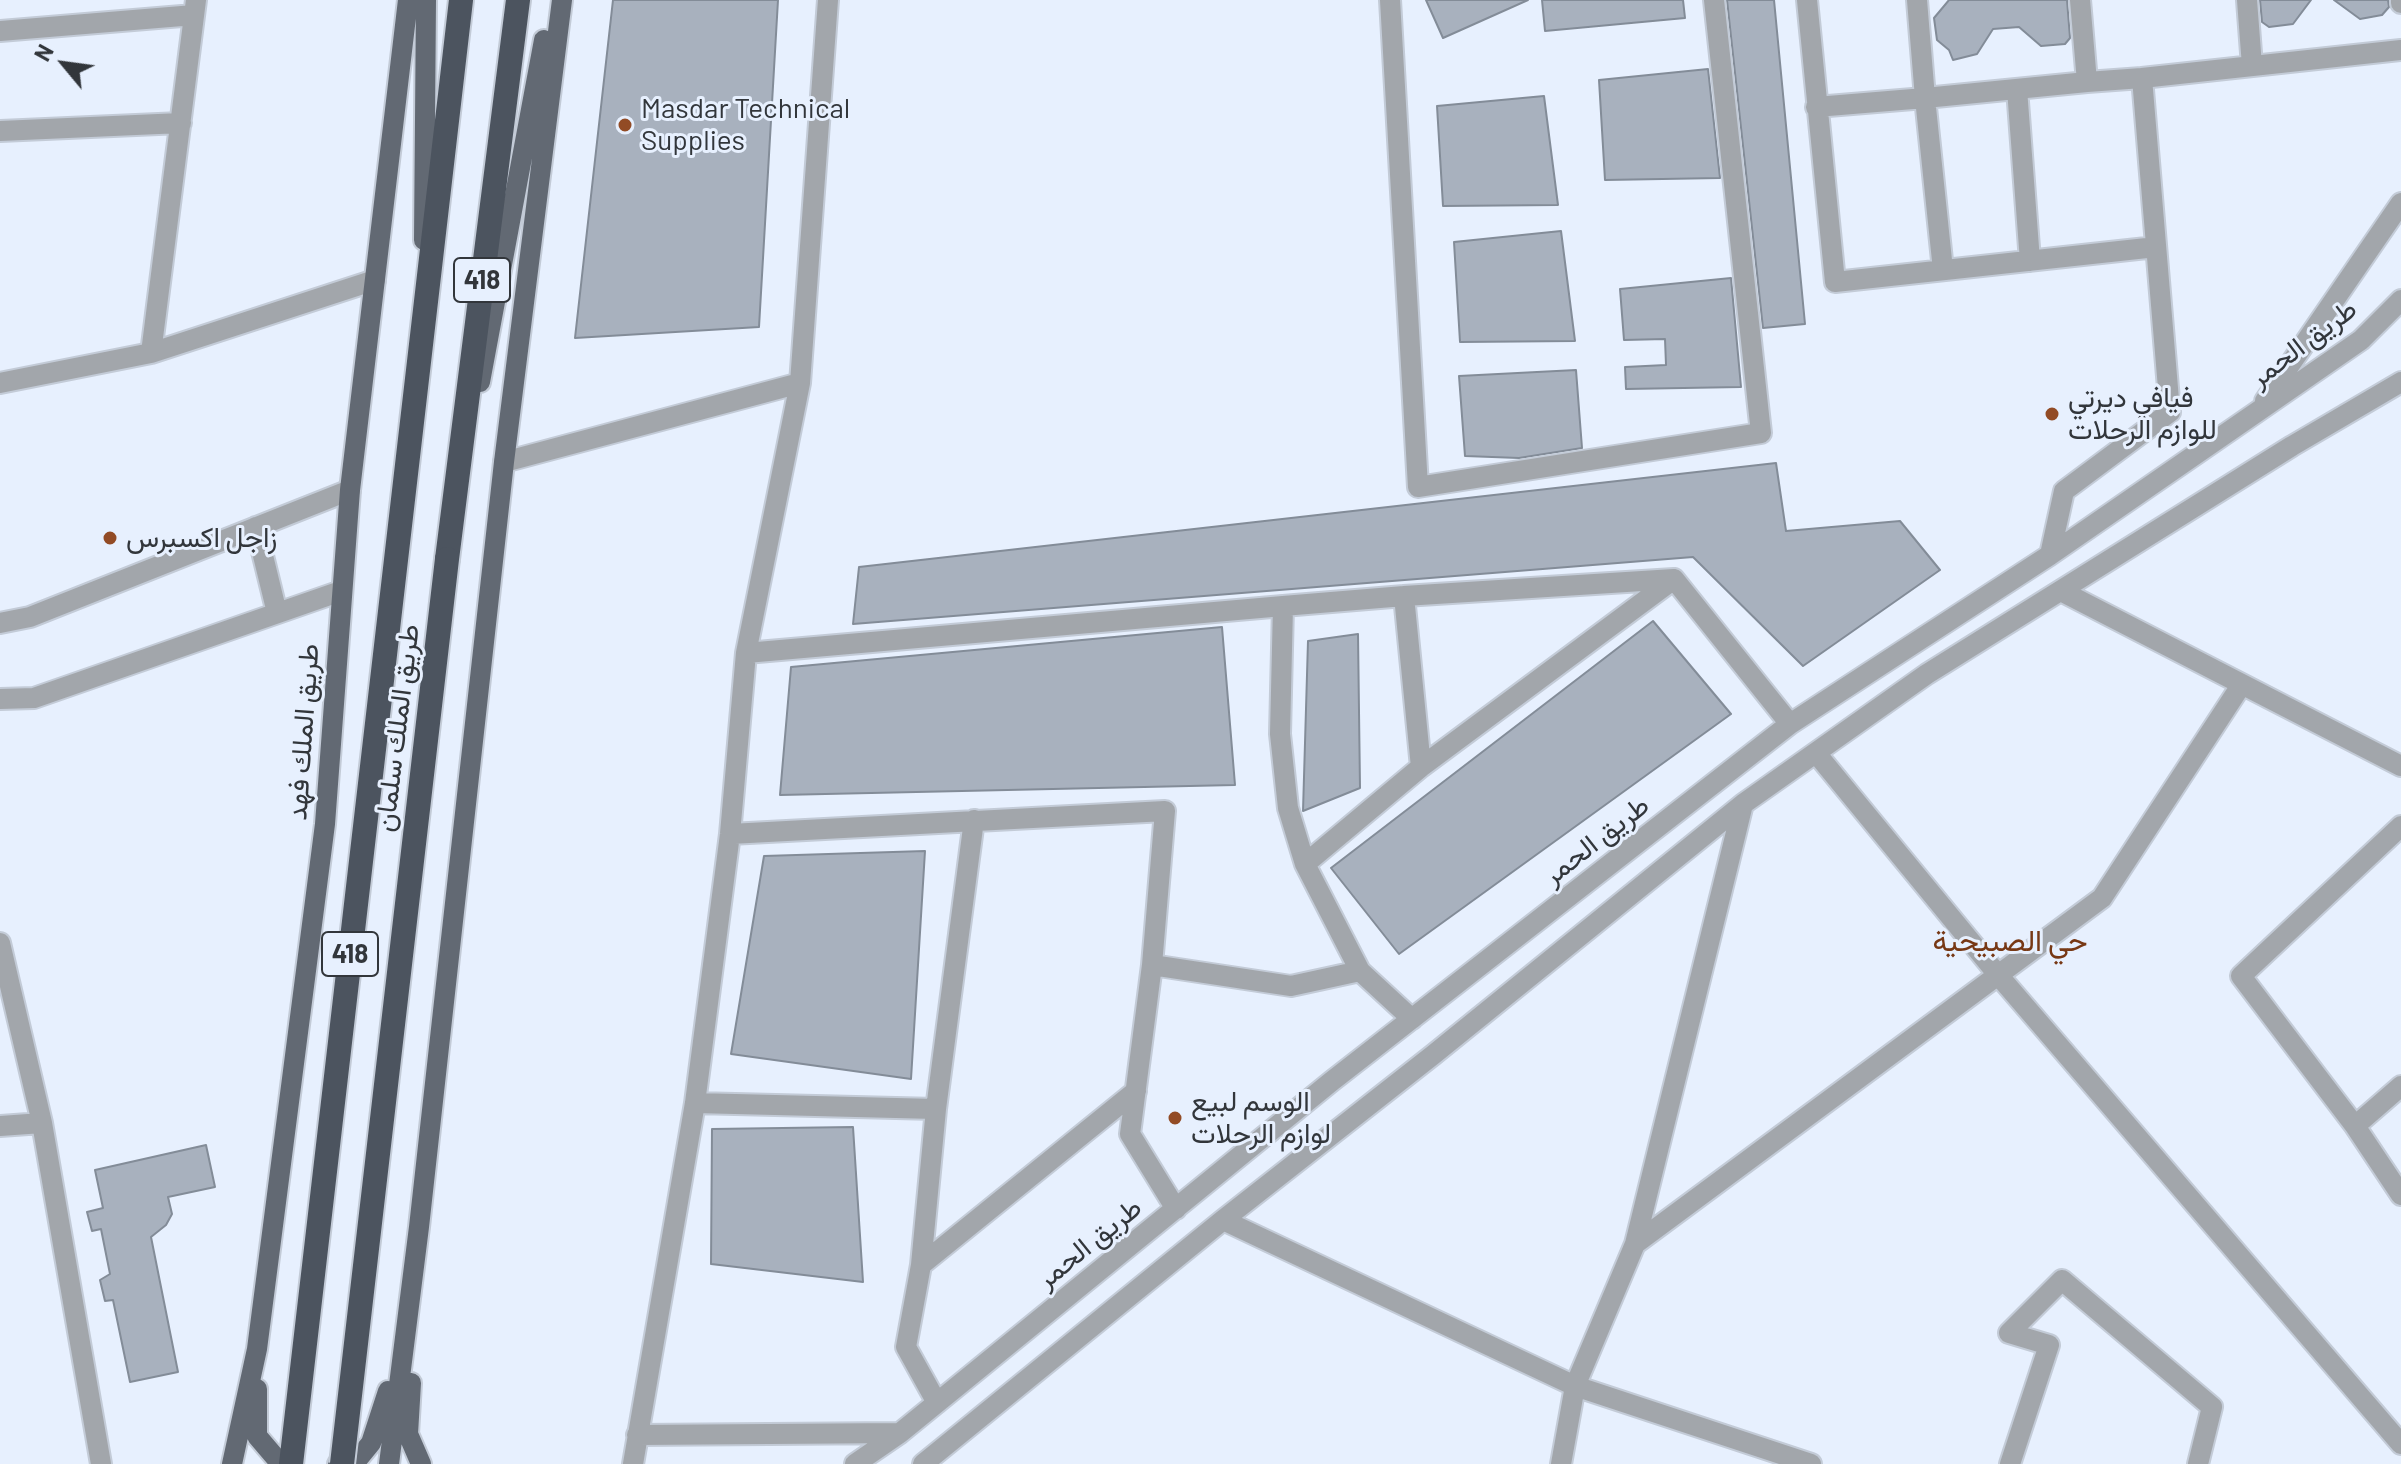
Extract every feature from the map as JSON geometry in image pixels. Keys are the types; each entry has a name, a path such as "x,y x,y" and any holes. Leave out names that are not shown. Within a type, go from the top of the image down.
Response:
{"highway":[{"name":"طريق الملك سلمان","path":"290,1464 461,0"},
{"name":"طريق الملك سلمان","path":"340,1464 447,559 518,0"}],"main road":[{"name":"طريق الملك فهد","path":"232,1464 257,1349 325,824 350,490 408,0"},
{"path":"424,317 426,0"},
{"path":"447,559 552,0"},
{"path":"389,1464 419,1227 504,462 562,0"},
{"path":"340,1464 357,1460 371,1443 388,1392 419,1227"},
{"path":"419,1227 408,1434 421,1464"},
{"path":"257,1349 257,1436 280,1463 290,1464"}],"street":[{"path":"633,1464 695,1103 730,834 746,653 800,383 828,0"},
{"path":"1390,0 1418,487 1761,433 1714,0"},
{"path":"1807,0 1835,282 2156,247"},
{"path":"1917,0 1943,270"},
{"path":"2080,0 2087,82"},
{"path":"2247,0 2252,66"},
{"path":"0,31 195,7 151,353"},
{"path":"1816,107 2142,78 2401,50"},
{"path":"2050,555 2064,491 2170,412 2142,78"},
{"path":"2017,89 2030,261"},
{"path":"0,131 181,123"},
{"path":"2257,412 2401,203"},
{"path":"0,383 151,353 375,280"},
{"name":"طريق الحمر","path":"855,1464 900,1433 1412,1019 1790,724 2050,555 2361,340 2401,300"},
{"path":"923,1464 1743,804 1927,674 2063,592 2292,446 2401,382"},
{"path":"504,462 800,383"},
{"path":"0,623 30,617 350,490"},
{"path":"256,527 277,613"},
{"path":"746,653 1404,596 1674,579"},
{"path":"1674,579 1790,724"},
{"path":"1305,864 1421,767 1674,579"},
{"path":"0,699 34,698 341,591"},
{"path":"2063,592 2401,766"},
{"path":"1404,596 1421,767"},
{"path":"1283,606 1280,734 1288,808 1305,864 1360,971 1412,1019"},
{"path":"1635,1244 2102,898 2242,684"},
{"path":"1816,753 1999,976 2401,1444"},
{"path":"1561,1464 1575,1386 1635,1244 1743,804"},
{"path":"730,834 1165,811 1152,965 1130,1134 1176,1209"},
{"path":"937,1403 906,1347 921,1265 936,1109 974,820"},
{"path":"2401,826 2241,976 2355,1126 2401,1195"},
{"path":"0,943 42,1123 101,1464"},
{"path":"1152,965 1291,986 1360,971"},
{"path":"2355,1126 2401,1086"},
{"path":"921,1265 1136,1091"},
{"path":"695,1103 936,1109"},
{"path":"0,1126 42,1123"},
{"path":"1223,1220 1575,1386 1811,1464"},
{"path":"2010,1464 2049,1345 2009,1333 2062,1280 2212,1407 2198,1464"},
{"path":"637,1435 900,1433"}],"building":[{"path":"613,0 778,0 759,327 575,338"},
{"path":"1426,0 1528,0 1443,38"},
{"path":"1542,0 1683,0 1685,18 1545,31"},
{"path":"1727,0 1774,0 1805,324 1763,328"},
{"path":"1949,0 2067,0 2070,38 2065,44 2041,46 2019,27 1993,29 1977,54 1953,60 1949,50 1937,40 1934,18"},
{"path":"2260,0 2311,0 2293,24 2269,27 2262,22"},
{"path":"2334,0 2388,0 2389,7 2382,15 2360,19"},
{"path":"1708,69 1720,178 1605,180 1599,80"},
{"path":"1544,96 1558,205 1443,206 1437,106"},
{"path":"1561,231 1575,341 1460,342 1454,242"},
{"path":"1731,278 1741,387 1626,389 1625,367 1666,365 1665,339 1624,340 1620,289"},
{"path":"1576,370 1582,448 1519,458 1465,456 1459,376"},
{"path":"1776,463 1786,531 1900,521 1940,570 1803,666 1693,557 853,624 859,567"},
{"path":"1653,621 1731,714 1399,954 1331,868"},
{"path":"1222,627 1235,785 780,795 791,667"},
{"path":"1358,634 1360,788 1303,811 1308,641"},
{"path":"925,851 911,1079 731,1054 764,856"},
{"path":"853,1127 863,1282 711,1264 712,1129"},
{"path":"206,1145 215,1187 168,1197 172,1214 166,1225 151,1237 178,1372 130,1382 113,1300 105,1301 100,1280 110,1274 101,1229 92,1231 87,1212 103,1208 95,1170"}],"place":[{"name":"Masdar Technical Supplies","path":"625,125"},
{"name":"فيافي ديرتي للوازم الرحلات","path":"2052,414"},
{"name":"زاجل اكسبرس","path":"110,538"},
{"name":"الوسم لبيع لوازم الرحلات","path":"1175,1118"}],"district":[{"name":"حي الصبيحية","path":"2010,941"}]}
